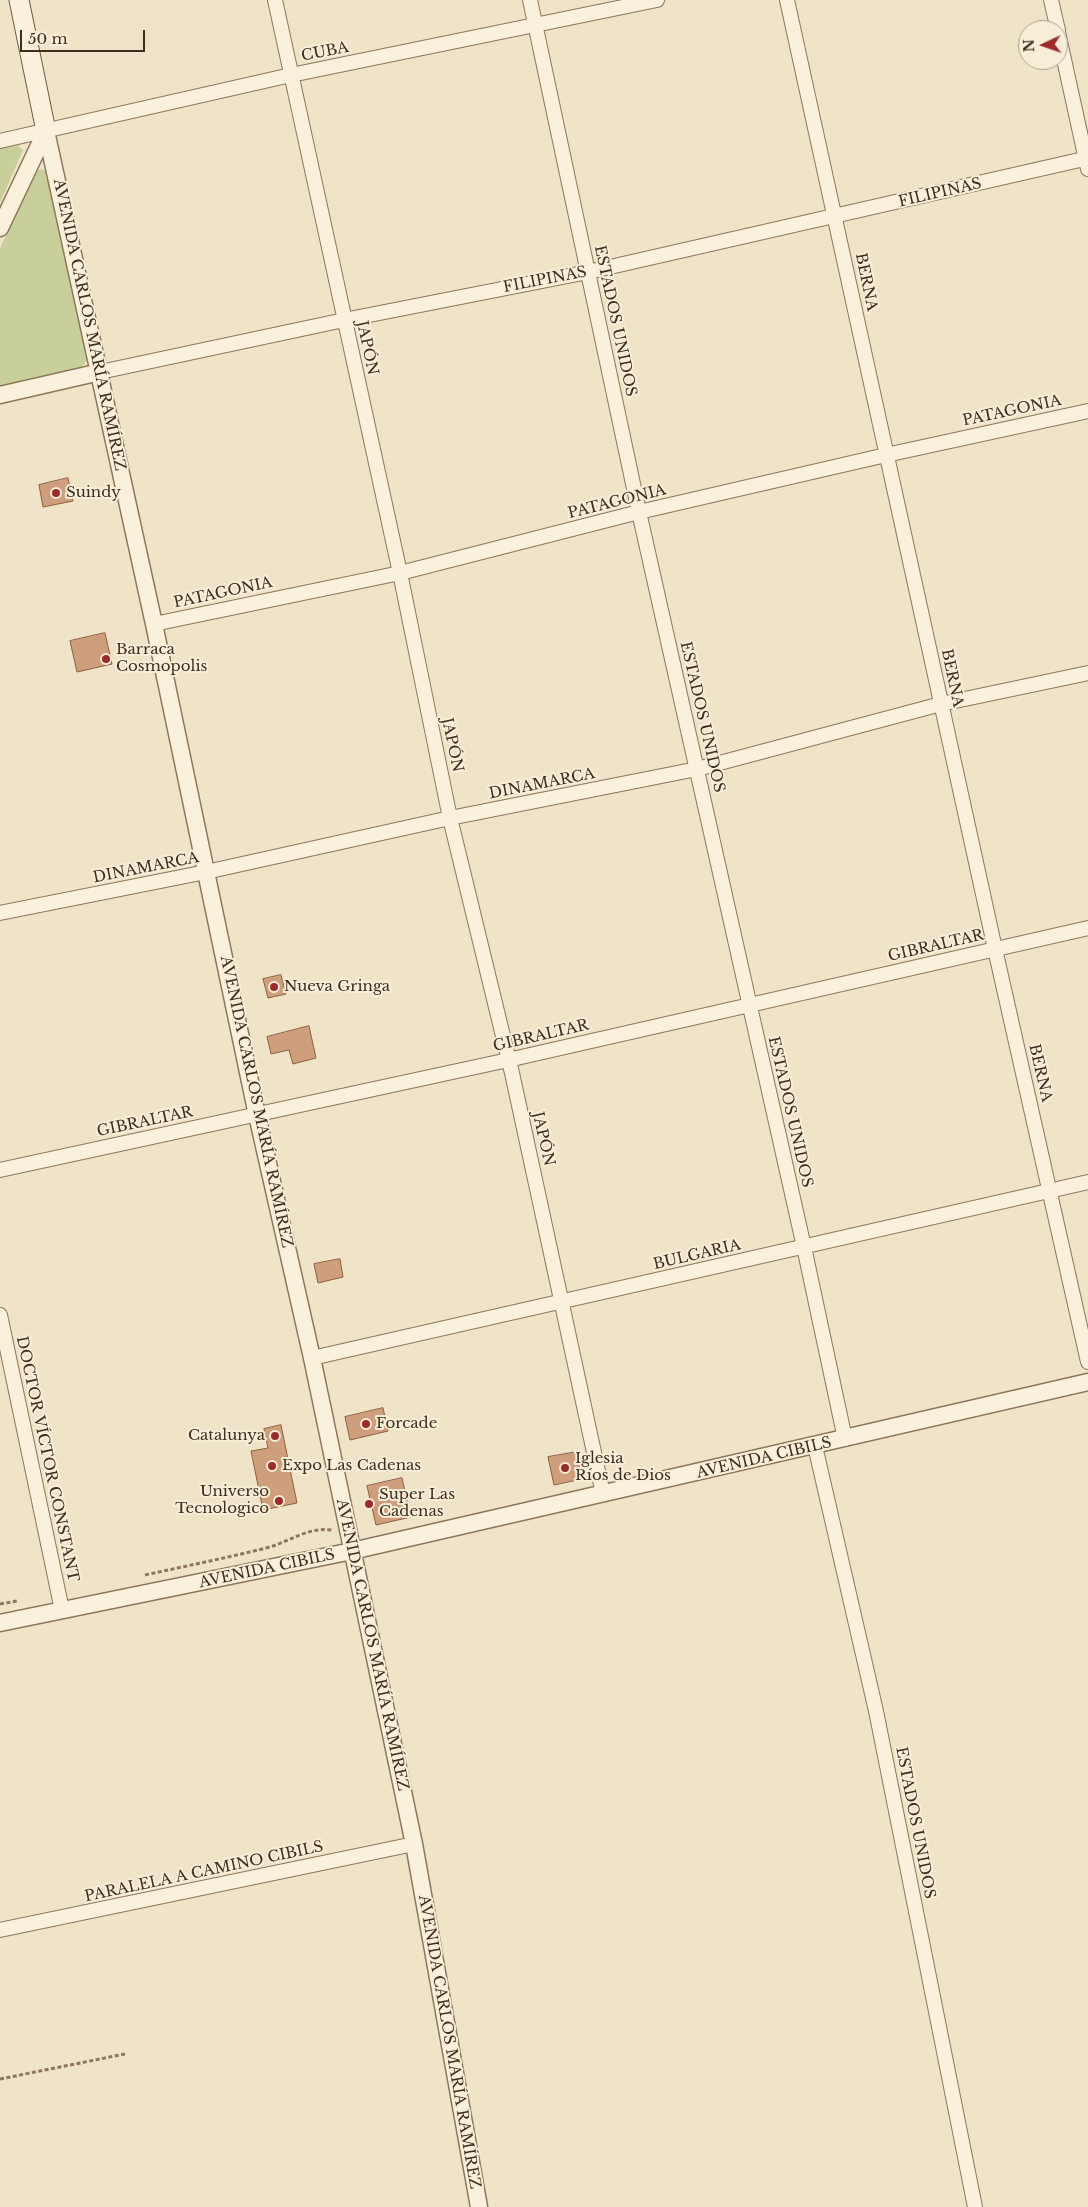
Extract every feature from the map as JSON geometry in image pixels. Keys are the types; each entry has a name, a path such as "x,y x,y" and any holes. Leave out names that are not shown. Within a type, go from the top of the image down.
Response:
{"main road":[{"name":"AVENIDA CARLOS MARÍA RAMÍREZ","path":"19,0 46,131"}],"street":[{"name":"JAPÓN","path":"275,0 400,573 450,818 563,1302 603,1494"},
{"name":"ESTADOS UNIDOS","path":"530,0 639,512 804,1247 845,1439"},
{"name":"CUBA","path":"0,142 291,75 657,0"},
{"name":"BERNA","path":"787,0 995,949 1088,1362"},
{"path":"1051,0 1056,20"},
{"path":"1067,70 1087,162"},
{"path":"0,228 46,131"},
{"name":"AVENIDA CARLOS MARÍA RAMÍREZ","path":"46,131 100,372 257,1115 312,1358 414,1844 479,2207"},
{"name":"FILIPINAS","path":"0,395 344,320 588,272 1087,162"},
{"name":"PATAGONIA","path":"154,624 400,573 639,512 1088,411"},
{"name":"DINAMARCA","path":"0,913 206,872 450,818 697,769 941,704 1088,673"},
{"name":"GIBRALTAR","path":"0,1170 749,1007 1088,928"},
{"name":"BULGARIA","path":"312,1358 1088,1182"},
{"name":"DOCTOR VÍCTOR CONSTANT","path":"0,1315 62,1610"},
{"name":"AVENIDA CIBILS","path":"0,1623 352,1551 1088,1382"},
{"name":"ESTADOS UNIDOS","path":"815,1446 876,1711 975,2207"},
{"name":"PARALELA A CAMINO CIBILS","path":"0,1930 414,1844"}],"path":[{"path":"135,1577 269,1547 297,1534 324,1529 348,1532"},
{"path":"0,1604 18,1601"},
{"path":"0,2079 125,2054"}],"green space":[{"path":"6,144 17,145 23,150 0,203 0,146"},
{"path":"41,169 46,171 87,360 80,370 0,386 0,248 37,171"}],"building":[{"name":"Suindy","path":"68,478 73,501 43,507 39,485"},
{"path":"105,633 112,664 77,672 70,641"},
{"name":"Nueva Gringa","path":"281,975 286,994 268,998 263,979"},
{"path":"309,1026 316,1058 293,1064 289,1050 271,1054 267,1037"},
{"path":"340,1259 343,1277 318,1283 314,1264"},
{"name":"Forcade","path":"383,1408 388,1431 350,1440 345,1417"},
{"path":"281,1425 297,1503 263,1510 251,1451 268,1448 264,1429"},
{"name":"Iglesia Ríos de Dios","path":"577,1452 582,1479 554,1485 548,1457"},
{"path":"402,1478 411,1517 376,1525 367,1486"}],"place":[{"name":"Suindy","path":"56,493"},
{"name":"Barraca Cosmopolis","path":"106,659"},
{"name":"Nueva Gringa","path":"274,987"},
{"name":"Forcade","path":"366,1424"},
{"name":"Catalunya","path":"275,1436"},
{"name":"Expo Las Cadenas","path":"272,1466"},
{"name":"Iglesia Ríos de Dios","path":"565,1468"},
{"name":"Universo Tecnologico","path":"279,1501"},
{"name":"Super Las Cadenas","path":"369,1504"}]}
